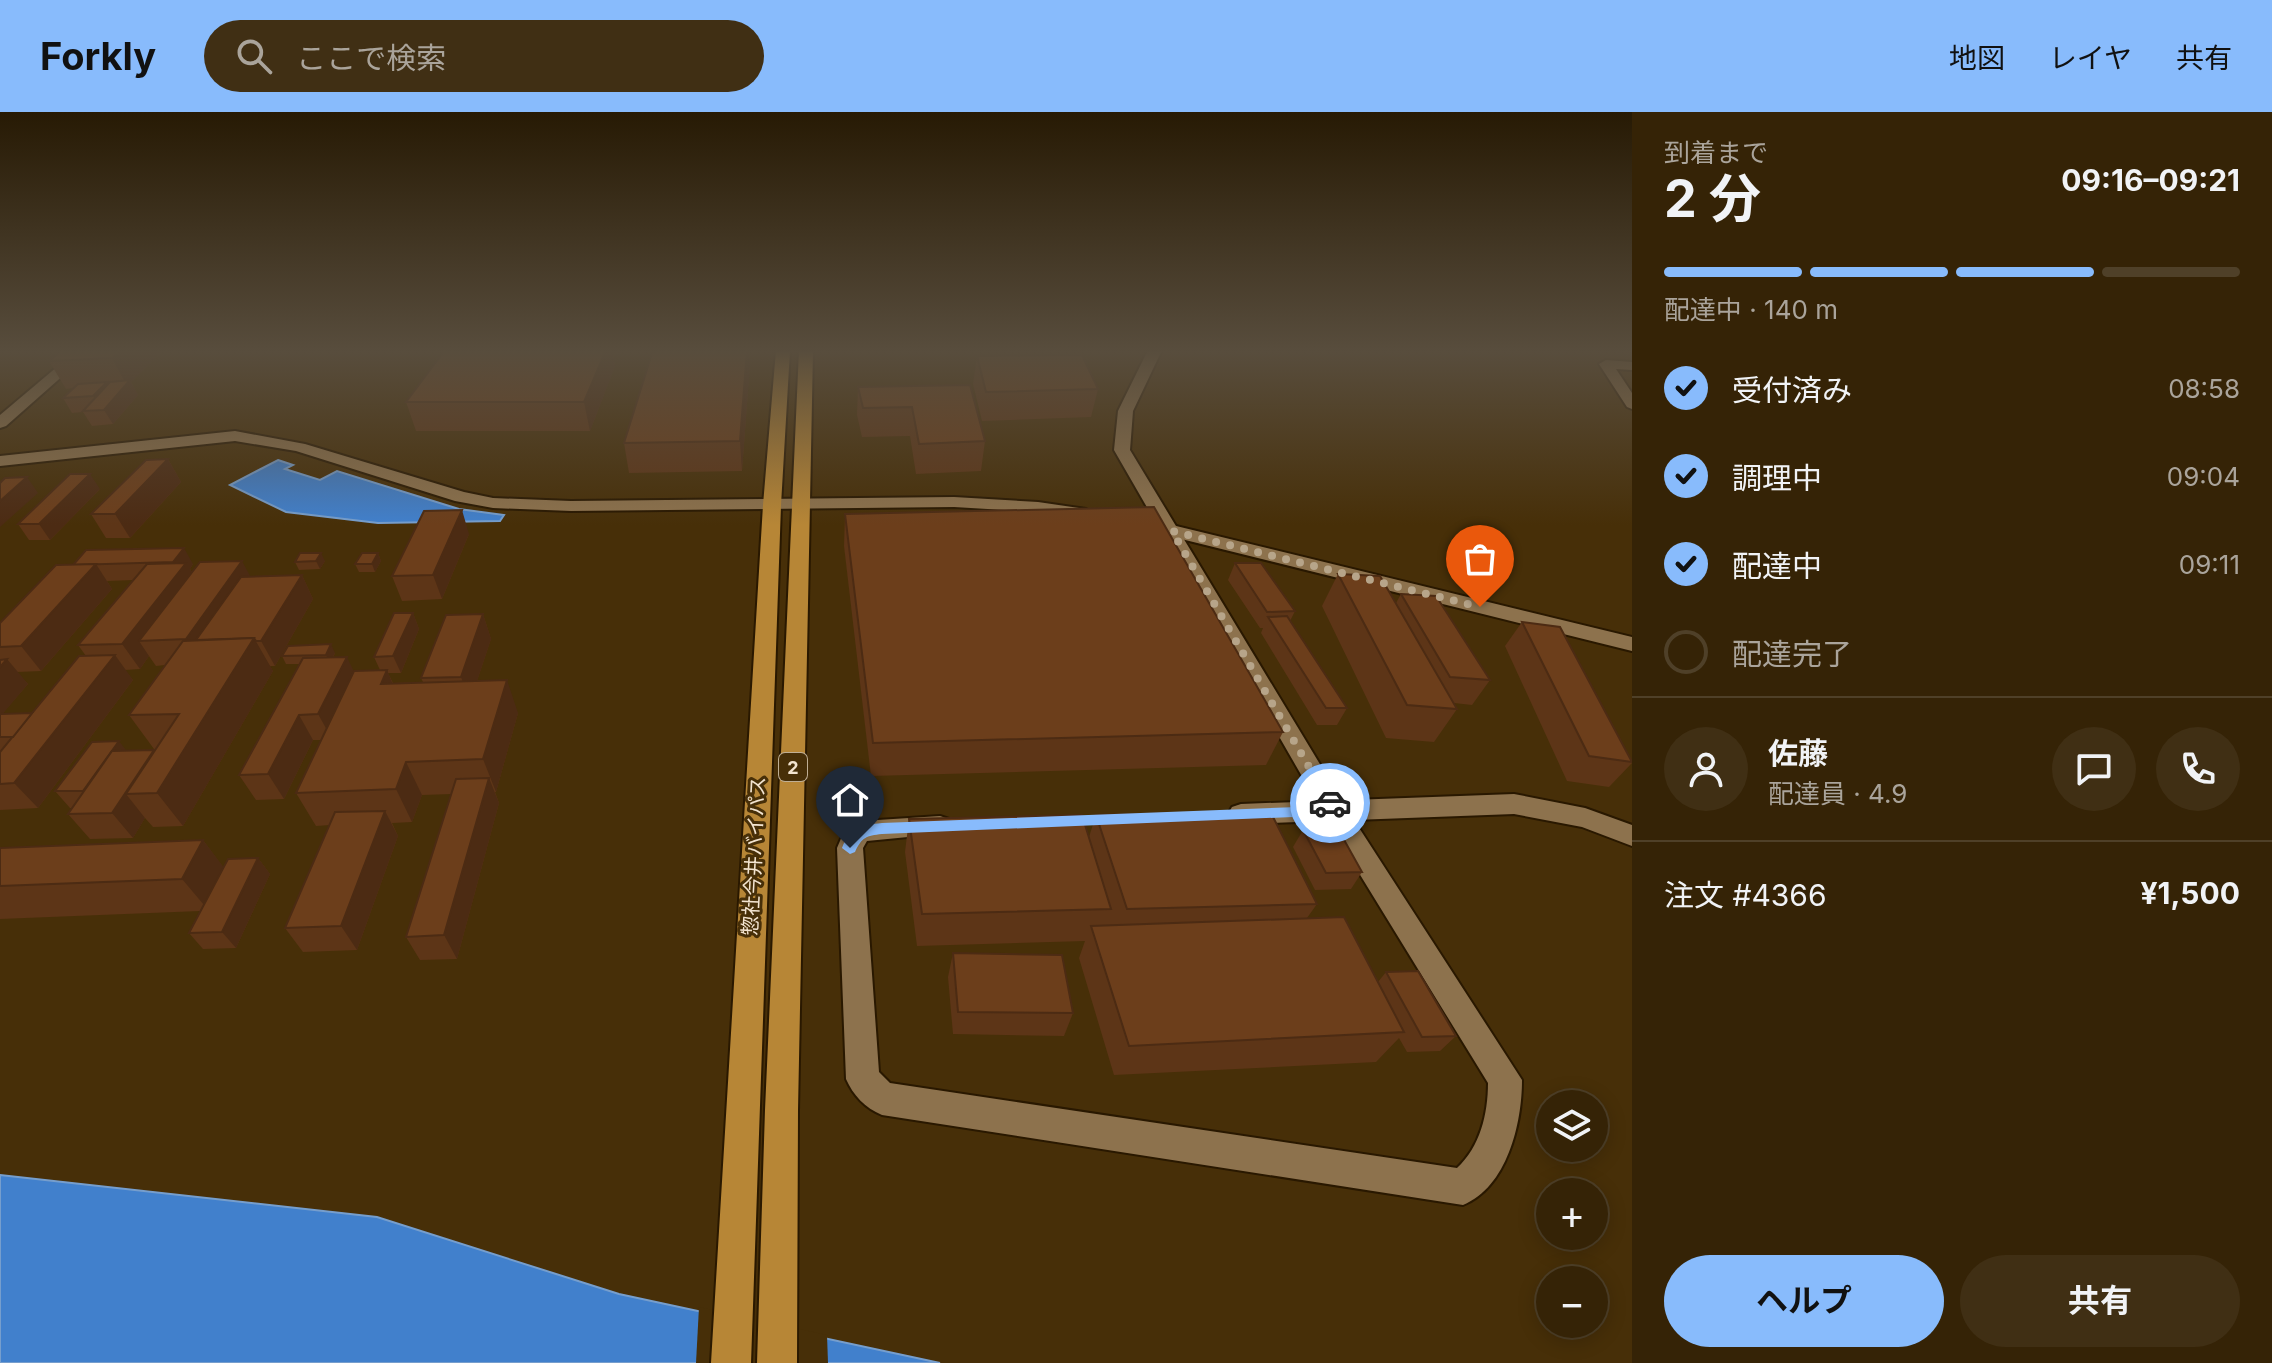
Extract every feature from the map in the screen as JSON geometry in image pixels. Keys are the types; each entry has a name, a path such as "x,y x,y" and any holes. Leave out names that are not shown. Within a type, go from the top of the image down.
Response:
{"main road":[{"name":"惣社今井バイパス","path":"731,1363 779,408"},
{"name":"惣社今井バイパス","path":"777,1363 778,1184 805,408"}],"street":[{"path":"0,423 17,408"},
{"path":"960,825 862,831 854,836 850,848 863,1079 882,1098 1463,1187 1485,1166 1505,1106 1505,1080 1335,811 1122,450 1119,434 1125,408"},
{"path":"0,461 216,437 243,437 299,447 461,497 493,503 541,506 954,502 1038,507 1107,517"},
{"path":"1146,525 1632,644"},
{"path":"1210,816 1514,804 1585,818 1632,836"}],"water":[{"path":"278,460 293,465 285,469 320,480 337,471 459,509 504,515 500,521 378,523 286,512 230,485"},
{"path":"0,1175 377,1217 619,1294 940,1363 0,1363"}],"pier":[{"path":"699,1307 827,1335 828,1363 696,1363"}],"building":[{"path":"85,408 105,408 104,410 83,411"},
{"path":"635,408 743,408 740,441 624,443"},
{"path":"912,408 976,408 985,441 919,444"},
{"path":"168,459 115,514 91,514 146,460"},
{"path":"70,474 90,474 39,524 18,524"},
{"path":"27,477 0,501 0,483 5,478"},
{"path":"1154,507 1283,732 873,743 845,514"},
{"path":"462,510 433,575 392,576 424,511"},
{"path":"184,548 173,562 73,565 86,550"},
{"path":"300,553 321,553 316,561 295,562"},
{"path":"362,553 378,553 372,564 355,564"},
{"path":"242,561 186,639 139,641 200,562"},
{"path":"186,563 122,644 78,645 147,564"},
{"path":"1235,563 1261,563 1295,611 1267,612"},
{"path":"96,564 21,646 0,647 0,623 56,565"},
{"path":"1338,574 1380,576 1457,709 1407,705"},
{"path":"302,575 261,641 254,638 196,640 241,577"},
{"path":"1401,594 1436,596 1490,680 1450,677"},
{"path":"394,613 413,613 393,656 374,657"},
{"path":"483,614 461,677 421,678 446,615"},
{"path":"1287,616 1347,708 1326,708 1268,617"},
{"path":"1522,622 1560,627 1632,762 1589,756"},
{"path":"254,638 157,793 126,794 179,714 129,715 183,641"},
{"path":"331,644 326,655 282,656 288,646"},
{"path":"115,655 14,783 0,784 0,752 79,656"},
{"path":"347,657 318,714 299,715 268,774 239,775 303,658"},
{"path":"387,670 381,684 507,680 483,759 406,762 396,789 296,793 354,671"},
{"path":"32,713 13,737 0,737 0,714"},
{"path":"119,741 83,791 55,791 92,742"},
{"path":"154,750 112,813 68,814 112,751"},
{"path":"489,778 444,935 406,937 456,779"},
{"path":"385,811 341,926 285,928 335,812"},
{"path":"1270,811 1317,904 1127,909 1096,815"},
{"path":"1082,815 1111,909 922,914 909,819"},
{"path":"1338,829 1362,872 1326,873 1303,830"},
{"path":"203,840 182,879 0,886 0,848"},
{"path":"258,858 222,932 189,933 228,859"},
{"path":"1344,917 1404,1032 1129,1046 1091,926"},
{"path":"953,953 1062,955 1073,1013 958,1012"},
{"path":"1418,971 1456,1036 1422,1037 1386,972"}],"way so far":[{"path":"1330,803 1172,531 1480,607"}],"route":[{"path":"850,848 854,836 862,831 882,828 1335,811 1330,803"}]}
